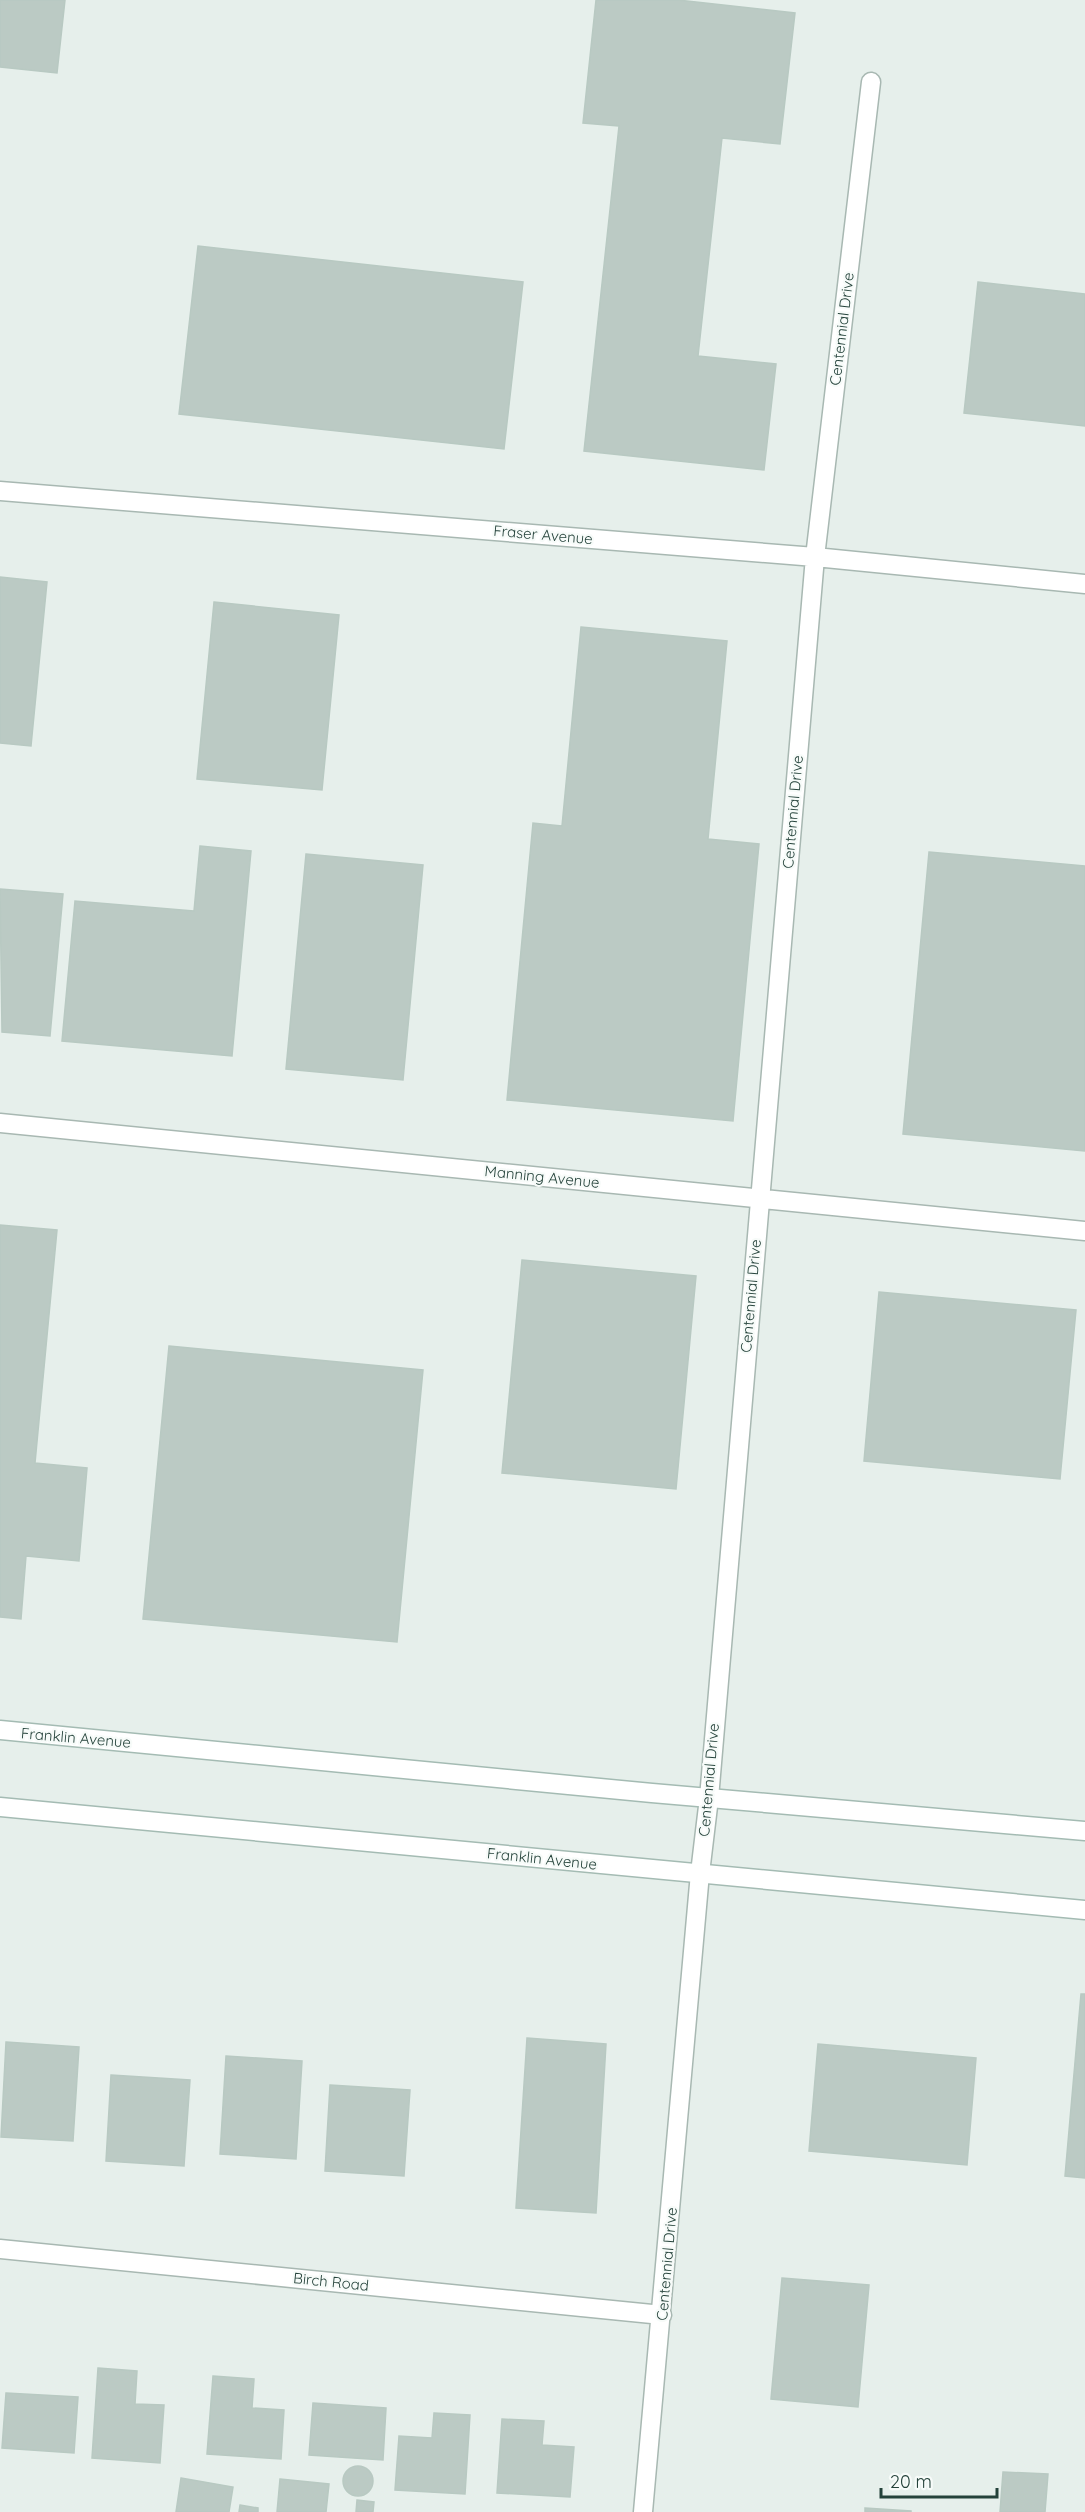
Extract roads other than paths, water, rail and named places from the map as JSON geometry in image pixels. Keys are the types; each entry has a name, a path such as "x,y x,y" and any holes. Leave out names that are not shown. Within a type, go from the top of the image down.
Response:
{"street":[{"name":"Centennial Drive","path":"644,2512 700,1874 709,1798 815,557 871,82"},
{"name":"Fraser Avenue","path":"0,491 815,557 1085,584"},
{"name":"Manning Avenue","path":"0,1123 1085,1231"},
{"name":"Franklin Avenue","path":"0,1730 709,1798 1085,1831"},
{"name":"Franklin Avenue","path":"0,1807 1085,1910"},
{"name":"Birch Road","path":"0,2249 662,2315"}]}
